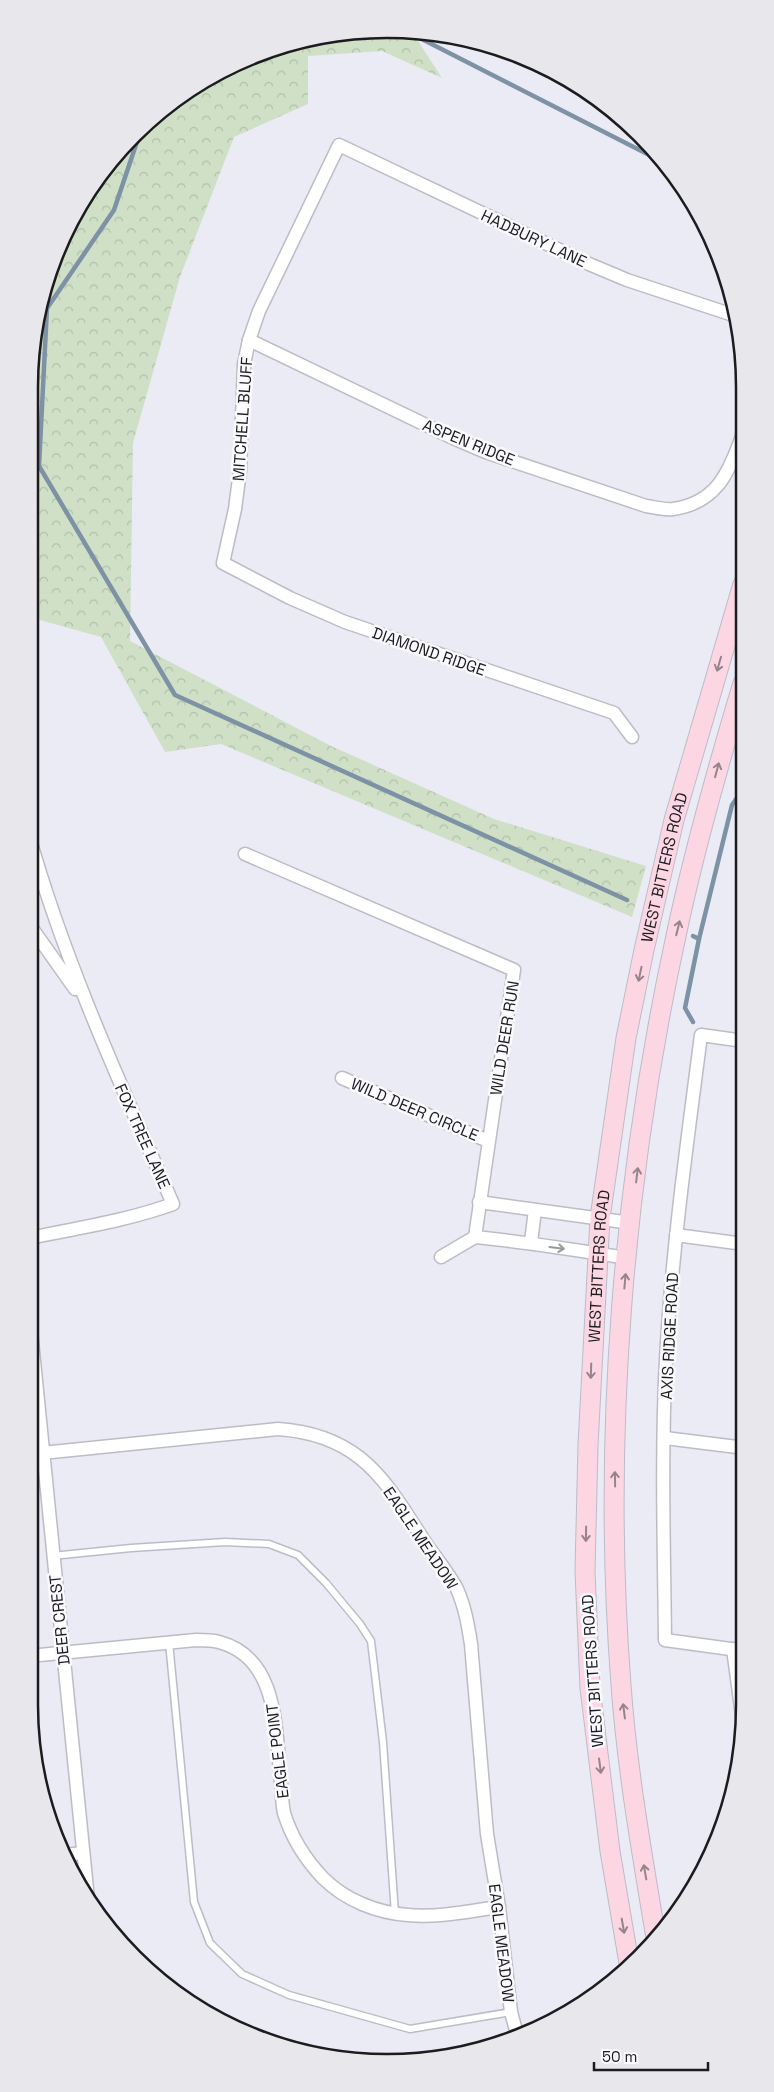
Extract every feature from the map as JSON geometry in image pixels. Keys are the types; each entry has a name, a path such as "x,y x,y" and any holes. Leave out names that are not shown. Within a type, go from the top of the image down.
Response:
{"main road":[{"name":"WEST BITTERS ROAD","path":"628,1958 610,1851 590,1688 586,1581 588,1426 600,1218 626,1038 674,820 736,608"},
{"name":"WEST BITTERS ROAD","path":"655,1930 640,1847 621,1686 616,1580 615,1456 627,1258 645,1110 657,1033 676,935 702,828 736,721"},
{"path":"674,820 702,828"}],"street":[{"name":"HADBURY LANE","path":"339,145 589,264 627,280 729,314"},
{"name":"MITCHELL BLUFF","path":"223,563 240,471 242,385 249,340 259,311 339,145"},
{"name":"ASPEN RIDGE","path":"249,340 488,453 646,506 672,509 699,502 722,484 736,453"},
{"name":"DIAMOND RIDGE","path":"223,563 290,598 345,622 614,713 632,737"},
{"name":"WILD DEER RUN","path":"245,854 514,970 479,1202 476,1237"},
{"name":"FOX TREE LANE","path":"38,864 64,946 90,1015 172,1204 115,1221 38,1236"},
{"name":"FOX TREE LANE","path":"38,936 90,1015"},
{"name":"AXIS RIDGE ROAD","path":"736,1040 701,1035 676,1235 666,1360 663,1489 665,1640 736,1650"},
{"name":"WILD DEER CIRCLE","path":"342,1078 488,1141"},
{"path":"479,1202 631,1223"},
{"path":"531,1242 535,1210"},
{"path":"676,1235 736,1243"},
{"path":"441,1257 476,1237 531,1242 548,1247 627,1258"},
{"name":"DEER CREST","path":"38,1409 86,1884"},
{"name":"EAGLE MEADOW","path":"42,1453 278,1429 293,1430 328,1439 347,1449 370,1466 389,1488 456,1589 467,1616 487,1834 499,1907 511,2012 516,2030"},
{"path":"665,1438 736,1447"},
{"name":"EAGLE POINT","path":"38,1655 196,1640 218,1641 238,1649 254,1663 269,1688 284,1812 294,1839 310,1864 330,1884 361,1903 395,1914 410,1916 446,1914 499,1907"},
{"path":"71,1855 83,1854"}],"lane":[{"path":"52,1556 131,1548 225,1542 269,1544 298,1555 326,1583 360,1624 370,1641 383,1742 395,1914"},
{"path":"169,1642 194,1902 210,1943 242,1974 289,1995 410,2029 511,2012"}],"green space":[{"path":"364,38 417,39 442,78 382,51 308,56 308,104 234,137 180,277 133,443 130,641 331,746 494,819 646,866 632,917 221,744 165,752 101,637 38,620 38,364 40,341 49,297 56,275 64,253 84,212 110,174 140,140 174,110 212,84 253,64 297,49 319,44"}],"waterway":[{"path":"422,39 647,154"},
{"path":"46,310 114,210 136,144"},
{"path":"47,308 39,466 175,695 627,900"},
{"path":"693,936 699,939 732,805 736,799"},
{"path":"693,1022 685,1008 699,939"}]}
